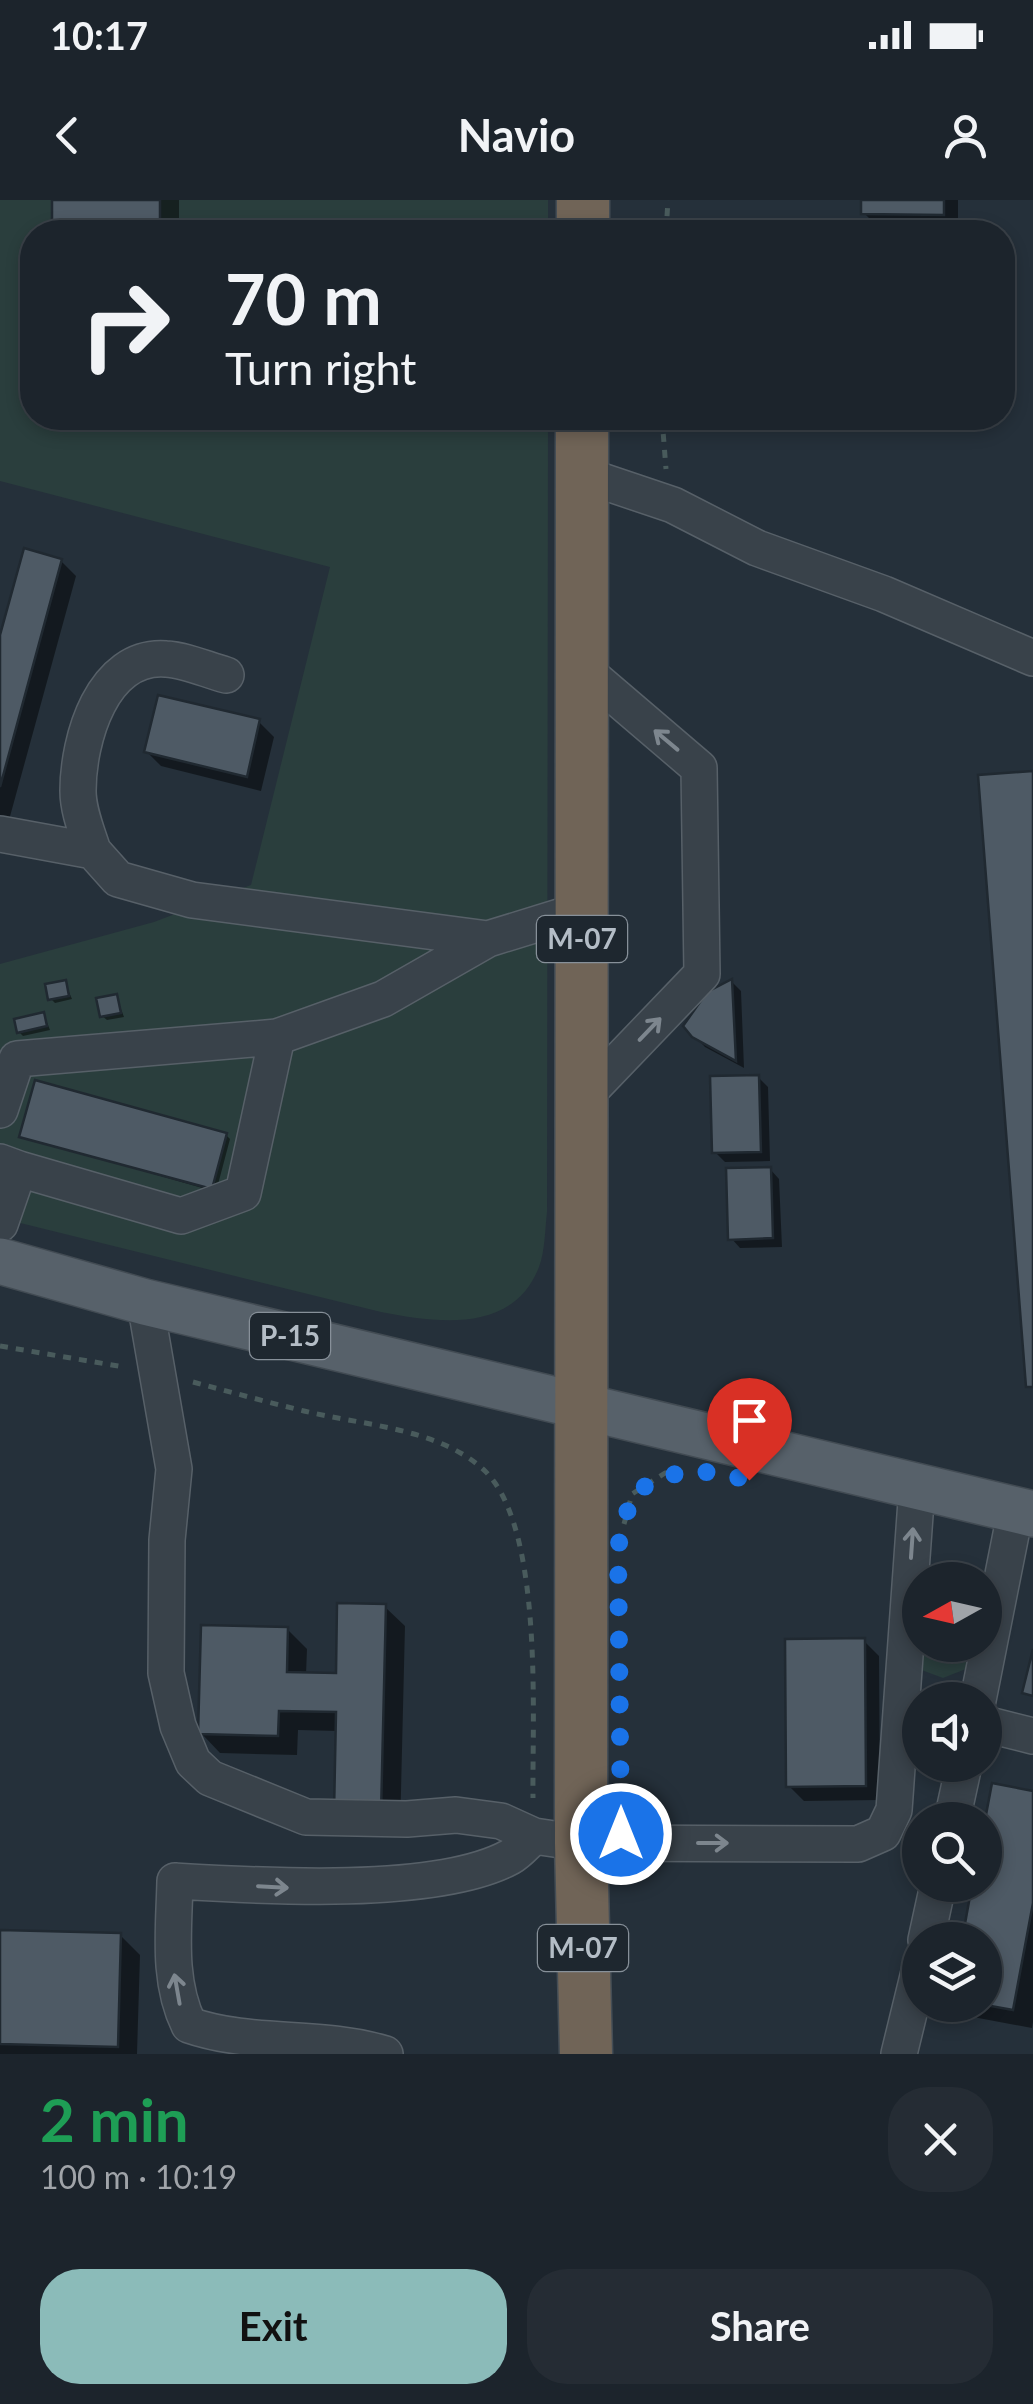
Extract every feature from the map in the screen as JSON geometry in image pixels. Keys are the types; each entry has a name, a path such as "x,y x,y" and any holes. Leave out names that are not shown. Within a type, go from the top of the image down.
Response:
{"highway":[{"name":"М-07","path":"582,430 582,1404 557,1840 586,2054"}],"main road":[{"name":"Р-15","path":"0,1261 145,1302 1024,1511"}],"lane":[{"path":"582,474 673,506 758,548 884,594 1033,658"},
{"path":"226,675 166,659 134,664 112,679 87,734 78,792 92,851 118,879 192,900 488,939"},
{"path":"582,668 698,768 702,974 582,1099"},
{"path":"0,834 92,851"},
{"path":"0,1110 17,1059 277,1037 383,999 488,939 582,910"},
{"path":"0,1224 9,1165 181,1216 243,1194 277,1037"},
{"path":"145,1302 174,1470 167,1540 166,1674 178,1726 193,1762 210,1778 306,1817 407,1819 456,1815 501,1821 557,1840 858,1844 883,1833 894,1810 916,1486"},
{"path":"982,1682 1024,1511"},
{"path":"1002,1728 1033,1736"},
{"path":"385,2054 354,2044 224,2037 189,2024 180,2007 173,1968 175,1881 286,1888 451,1875 557,1840"},
{"path":"899,2054 907,2022"}],"path":[{"path":"662,430 673,506"},
{"path":"0,1346 160,1373 390,1429 446,1447 486,1471 514,1523 530,1588 557,1840"},
{"path":"623,1529 632,1494 665,1473 698,1472"}],"green space":[{"path":"0,200 548,200 548,220 20,220 20,430 548,430 547,1212 539,1267 527,1289 511,1304 472,1319 426,1319 381,1312 0,1218 0,964 154,922 251,885 330,567 0,481"},
{"path":"919,1662 976,1662 943,1678 919,1669"}],"building":[{"path":"52,200 160,200 160,220 52,220"},
{"path":"861,200 944,200 944,215 861,214"},
{"path":"24,548 62,559 0,787 0,635"},
{"path":"158,695 260,719 247,777 144,752"},
{"path":"1033,771 1033,1387 1026,1387 978,775"},
{"path":"732,979 736,1061 692,1037 683,1026 707,992"},
{"path":"66,980 69,996 48,1000 45,984"},
{"path":"117,994 121,1013 100,1017 96,998"},
{"path":"44,1012 47,1026 17,1033 14,1019"},
{"path":"759,1075 761,1152 712,1153 710,1076"},
{"path":"35,1080 227,1133 212,1189 19,1137"},
{"path":"771,1167 773,1238 728,1240 726,1168"},
{"path":"337,1603 386,1604 381,1814 334,1813 336,1712 279,1711 278,1736 198,1734 201,1625 288,1627 287,1672 336,1673"},
{"path":"865,1638 866,1786 786,1787 785,1639"},
{"path":"1033,1649 1033,1696 1022,1693"},
{"path":"992,1783 1033,1791 1033,1903 1013,2010 1002,2008 1002,1922 965,1922 969,1902 1002,1902 1002,1802 988,1802"},
{"path":"0,1930 121,1933 118,2047 0,2044"}],"route":[{"path":"621,1834 618,1547 632,1494 665,1473 714,1471 749,1480"}]}
